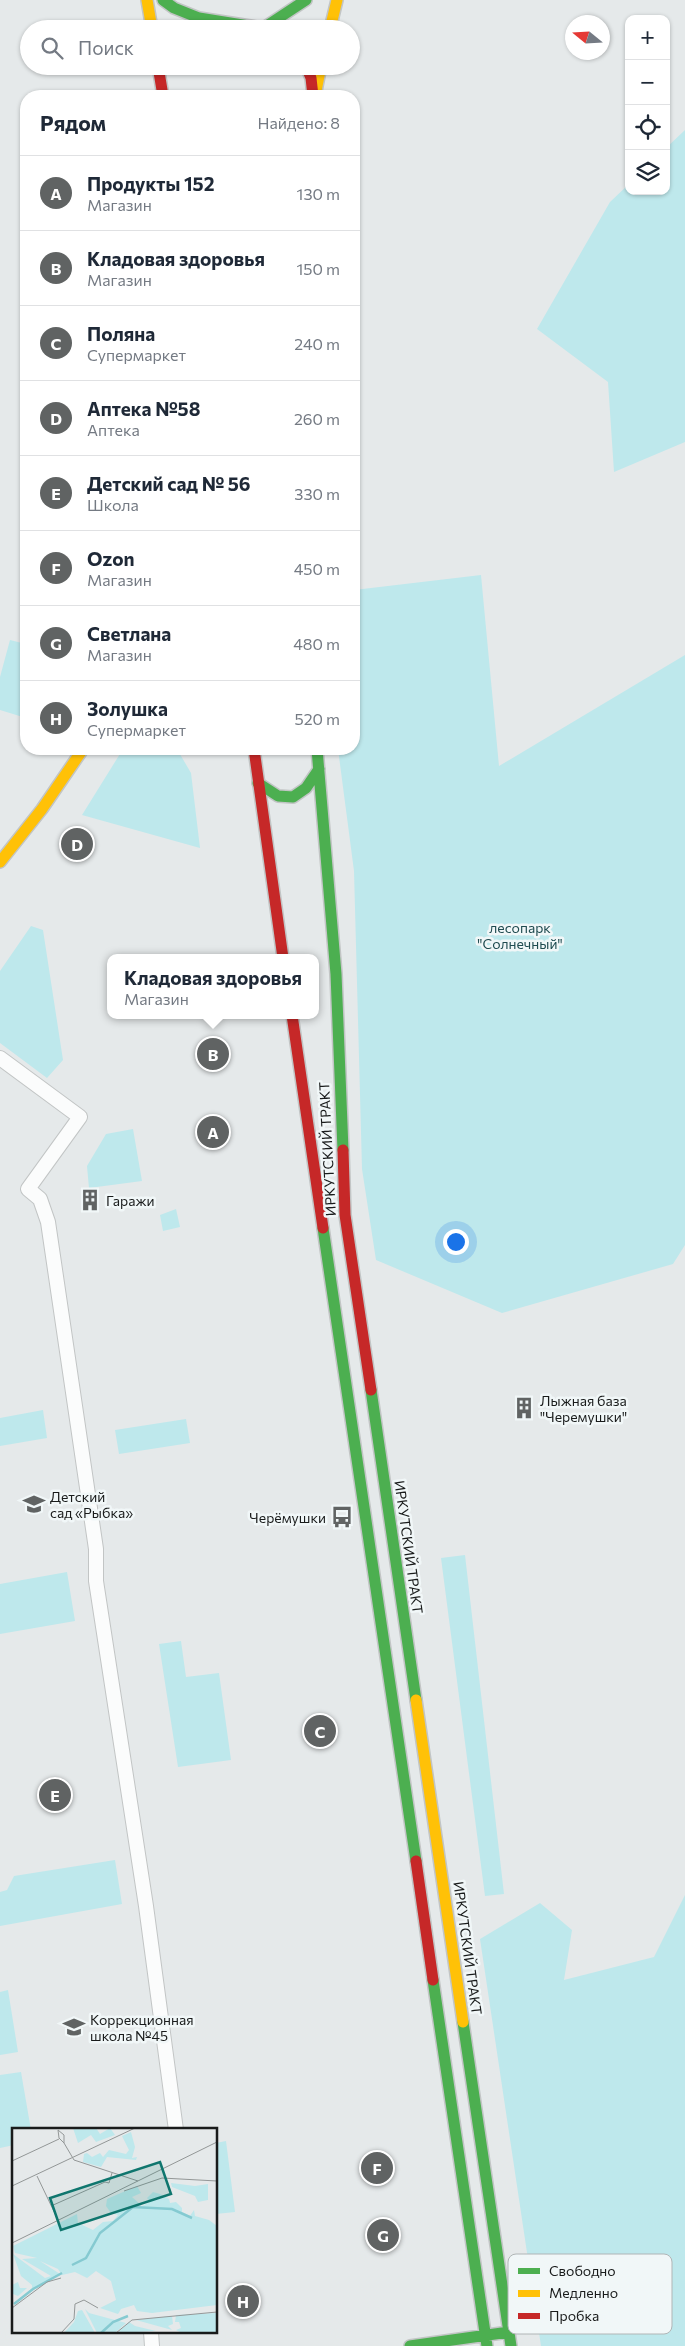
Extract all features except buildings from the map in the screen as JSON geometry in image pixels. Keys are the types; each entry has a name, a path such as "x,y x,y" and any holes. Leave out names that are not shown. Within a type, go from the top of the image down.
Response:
{"main road":[{"path":"147,0 150,20"},
{"path":"164,0 183,13 215,20"},
{"path":"278,20 306,0"},
{"path":"332,20 337,0"},
{"path":"160,75 162,90"},
{"path":"310,75 313,90"},
{"path":"315,90 319,75"},
{"path":"0,862 42,809 80,755"},
{"path":"255,755 282,954"},
{"name":"ИРКУТСКИЙ ТРАКТ","path":"318,755 336,974 345,1215 508,2325"},
{"path":"258,783 272,795 284,798 299,796 308,789 319,769"},
{"name":"ИРКУТСКИЙ ТРАКТ","path":"293,1019 486,2341"},
{"path":"410,2346 486,2341 508,2332"}],"street":[{"path":"0,1058 80,1117 28,1189 40,1199 48,1222 51,1239 96,1549 96,1581 147,1915 176,2128"}],"green space":[{"path":"685,130 685,442 614,472 608,382 537,329 610,202 625,188 625,195 670,195 670,144"},
{"name":"лесопарк \"Солнечный\"","path":"481,575 499,766 685,655 685,1245 673,1264 502,1313 376,1260 362,1169 354,871 339,755 360,755 360,589"},
{"path":"10,640 20,642 20,716 0,710 0,677"},
{"path":"119,755 180,755 191,773 200,848 82,815"},
{"path":"31,926 43,930 63,1060 47,1078 0,1043 0,971"},
{"path":"133,1129 142,1181 89,1188 87,1166 106,1134"},
{"path":"176,1209 180,1227 163,1231 160,1215"},
{"path":"43,1410 47,1438 0,1446 0,1418"},
{"path":"186,1419 190,1443 119,1454 115,1430"},
{"path":"465,1555 504,1894 485,1896 441,1558"},
{"path":"67,1572 75,1621 0,1634 0,1584"},
{"path":"181,1641 186,1677 219,1673 231,1760 178,1767 159,1644"},
{"path":"115,1860 122,1904 0,1926 0,1892 7,1890 14,1876"},
{"path":"685,1895 685,2346 541,2346 539,2334 672,2334 672,2254 527,2254 480,1939 540,1903 572,1930 564,1980 654,1957"},
{"path":"8,1990 18,2052 0,2055 0,1992"},
{"path":"21,2072 31,2128 12,2128 12,2145 0,2148 0,2075"},
{"path":"226,2141 235,2212 218,2214 218,2143"}],"traffic: fast":[{"path":"163,0 174,8 199,18 212,20"},
{"path":"276,20 306,0"},
{"path":"318,755 336,974 343,1150"},
{"path":"258,783 278,796 293,797 306,788 319,769"},
{"path":"323,1228 416,1861"},
{"path":"371,1390 416,1700"},
{"path":"433,1980 487,2346"},
{"path":"463,2022 508,2326"},
{"path":"410,2346 508,2332"},
{"path":"509,2334 511,2346"}],"traffic: slow":[{"path":"147,0 150,20"},
{"path":"332,20 337,0"},
{"path":"316,90 319,75"},
{"path":"0,862 42,809 79,755"},
{"path":"416,1700 463,2022"}],"traffic: jam":[{"path":"160,75 162,90"},
{"path":"310,75 312,90"},
{"path":"255,755 282,954"},
{"path":"293,1019 323,1228"},
{"path":"343,1150 345,1215 371,1390"},
{"path":"416,1861 433,1980"}],"place":[{"name":"Аптека №58","path":"77,844"},
{"name":"Кладовая здоровья","path":"213,1054"},
{"name":"Продукты 152","path":"213,1132"},
{"name":"Гаражи","path":"90,1200"},
{"name":"Лыжная база \"Черемушки\"","path":"524,1408"},
{"name":"Детский сад «Рыбка»","path":"34,1504"},
{"name":"Черёмушки","path":"342,1517"},
{"name":"Поляна","path":"320,1731"},
{"name":"Детский сад № 56","path":"55,1795"},
{"name":"Коррекционная школа №45","path":"74,2027"},
{"name":"Ozon","path":"377,2168"},
{"name":"Светлана","path":"383,2235"},
{"name":"Золушка","path":"243,2301"}]}
